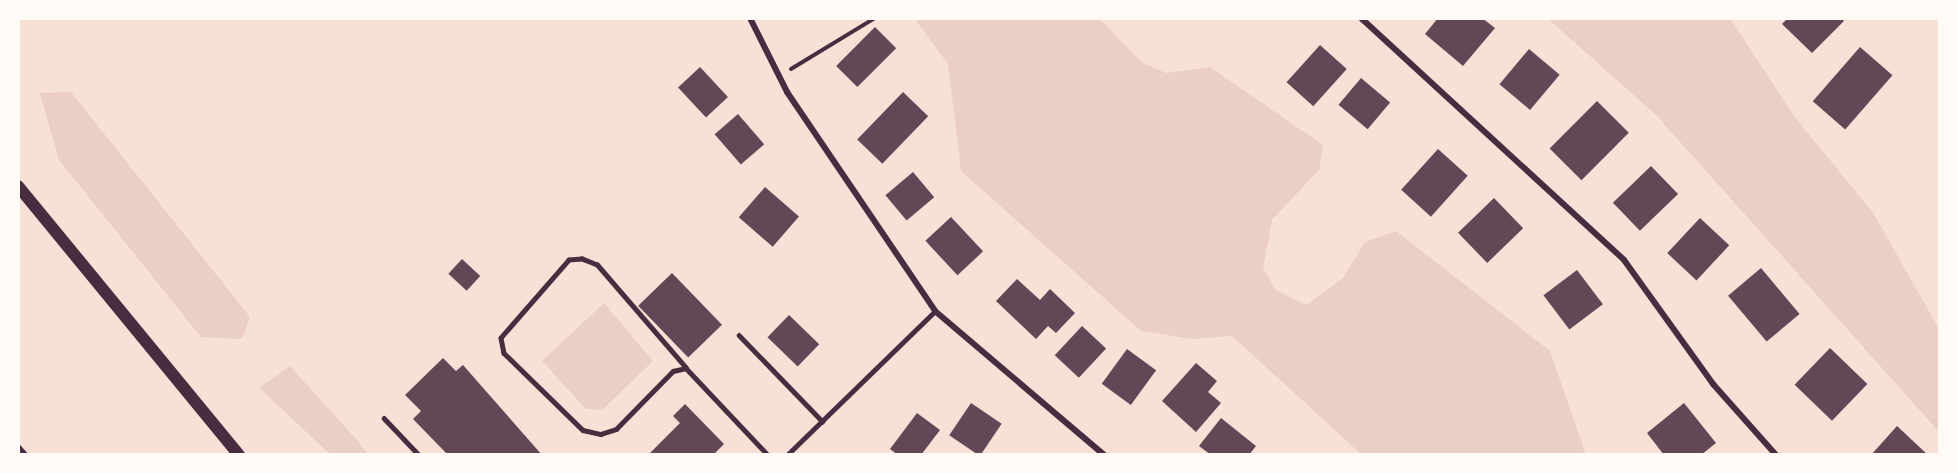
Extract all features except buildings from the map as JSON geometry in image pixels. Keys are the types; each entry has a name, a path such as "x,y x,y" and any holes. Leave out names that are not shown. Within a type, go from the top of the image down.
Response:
{"main road":[{"path":"18,186 239,455"}],"street":[{"path":"750,18 778,76 935,311 1042,408 1104,455"},
{"path":"1362,18 1624,260 1713,384 1776,455"}],"lane":[{"path":"686,368 673,371 616,429 601,434 583,430 504,353 501,338 569,260 582,259 597,266 686,368 768,455"},
{"path":"787,455 935,311"},
{"path":"739,335 822,421"},
{"path":"384,418 418,455"},
{"path":"18,446 26,455"}],"path":[{"path":"778,76 875,18"}],"shaded area":[{"path":"914,18 1099,18 1141,62 1166,73 1210,67 1323,145 1319,170 1272,220 1263,268 1276,290 1306,305 1343,278 1365,242 1396,231 1550,351 1586,455 1362,455 1232,336 1192,339 1141,331 961,171 948,64"},
{"path":"1547,18 1730,18 1794,116 1874,214 1940,331 1940,433 1656,115"},
{"path":"71,92 250,317 242,339 201,337 59,160 40,93"},
{"path":"604,303 653,361 602,410 586,409 542,361"},
{"path":"290,366 369,455 331,455 259,388"}]}
